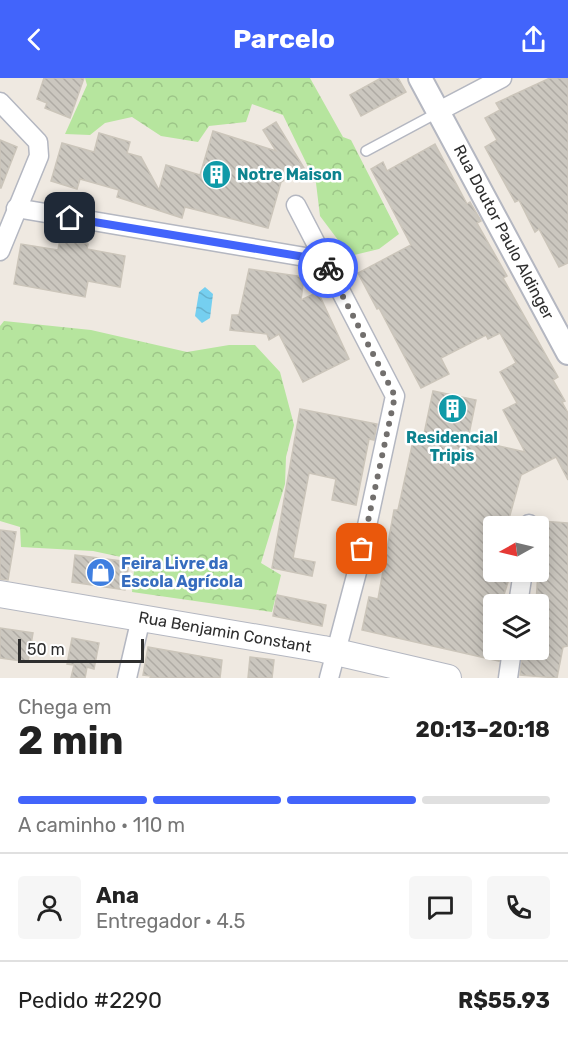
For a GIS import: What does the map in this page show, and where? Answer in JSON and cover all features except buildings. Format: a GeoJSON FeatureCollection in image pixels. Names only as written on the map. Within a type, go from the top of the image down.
{"type":"FeatureCollection","features":[{"type":"Feature","properties":{"kind":"main road","name":"Rua Benjamin Constant"},"geometry":{"type":"LineString","coordinates":[[0,594],[336,651],[448,678]]}},
{"type":"Feature","properties":{"kind":"street","name":"Rua Doutor Paulo Aldinger"},"geometry":{"type":"LineString","coordinates":[[420,78],[568,353]]}},
{"type":"Feature","properties":{"kind":"street"},"geometry":{"type":"LineString","coordinates":[[439,111],[502,78]]}},
{"type":"Feature","properties":{"kind":"street"},"geometry":{"type":"LineString","coordinates":[[0,102],[38,142],[39,156],[0,251]]}},
{"type":"Feature","properties":{"kind":"street"},"geometry":{"type":"LineString","coordinates":[[296,205],[395,396],[360,560],[329,678]]}},
{"type":"Feature","properties":{"kind":"street"},"geometry":{"type":"LineString","coordinates":[[16,208],[323,260]]}},
{"type":"Feature","properties":{"kind":"street"},"geometry":{"type":"LineString","coordinates":[[127,678],[141,618]]}},
{"type":"Feature","properties":{"kind":"street"},"geometry":{"type":"LineString","coordinates":[[508,678],[511,660]]}},
{"type":"Feature","properties":{"kind":"lane"},"geometry":{"type":"LineString","coordinates":[[366,151],[439,111]]}},
{"type":"Feature","properties":{"kind":"green space"},"geometry":{"type":"Polygon","coordinates":[[[85,78],[310,78],[343,137],[351,140],[399,234],[379,249],[350,256],[320,216],[316,183],[283,115],[252,104],[246,122],[209,126],[198,142],[161,136],[132,117],[105,123],[90,135],[65,134],[87,85],[85,78]]]}},
{"type":"Feature","properties":{"kind":"green space"},"geometry":{"type":"Polygon","coordinates":[[[4,321],[91,330],[187,352],[229,345],[255,345],[280,372],[294,425],[286,457],[285,484],[261,563],[281,575],[272,612],[132,592],[135,560],[93,551],[21,547],[20,527],[0,521],[0,326],[4,321]]]}},
{"type":"Feature","properties":{"kind":"water"},"geometry":{"type":"Polygon","coordinates":[[[205,287],[213,294],[210,318],[202,323],[195,316],[199,292],[205,287]]]}},
{"type":"Feature","properties":{"kind":"way so far"},"geometry":{"type":"LineString","coordinates":[[328,268],[395,396],[362,549]]}},
{"type":"Feature","properties":{"kind":"place","name":"Notre Maison"},"geometry":{"type":"Point","coordinates":[216,174]}},
{"type":"Feature","properties":{"kind":"place","name":"Residencial Tripis"},"geometry":{"type":"Point","coordinates":[452,409]}},
{"type":"Feature","properties":{"kind":"place","name":"Feira Livre da Escola Agrícola"},"geometry":{"type":"Point","coordinates":[100,572]}},
{"type":"Feature","properties":{"kind":"route"},"geometry":{"type":"LineString","coordinates":[[70,218],[323,260],[328,268]]}}]}
